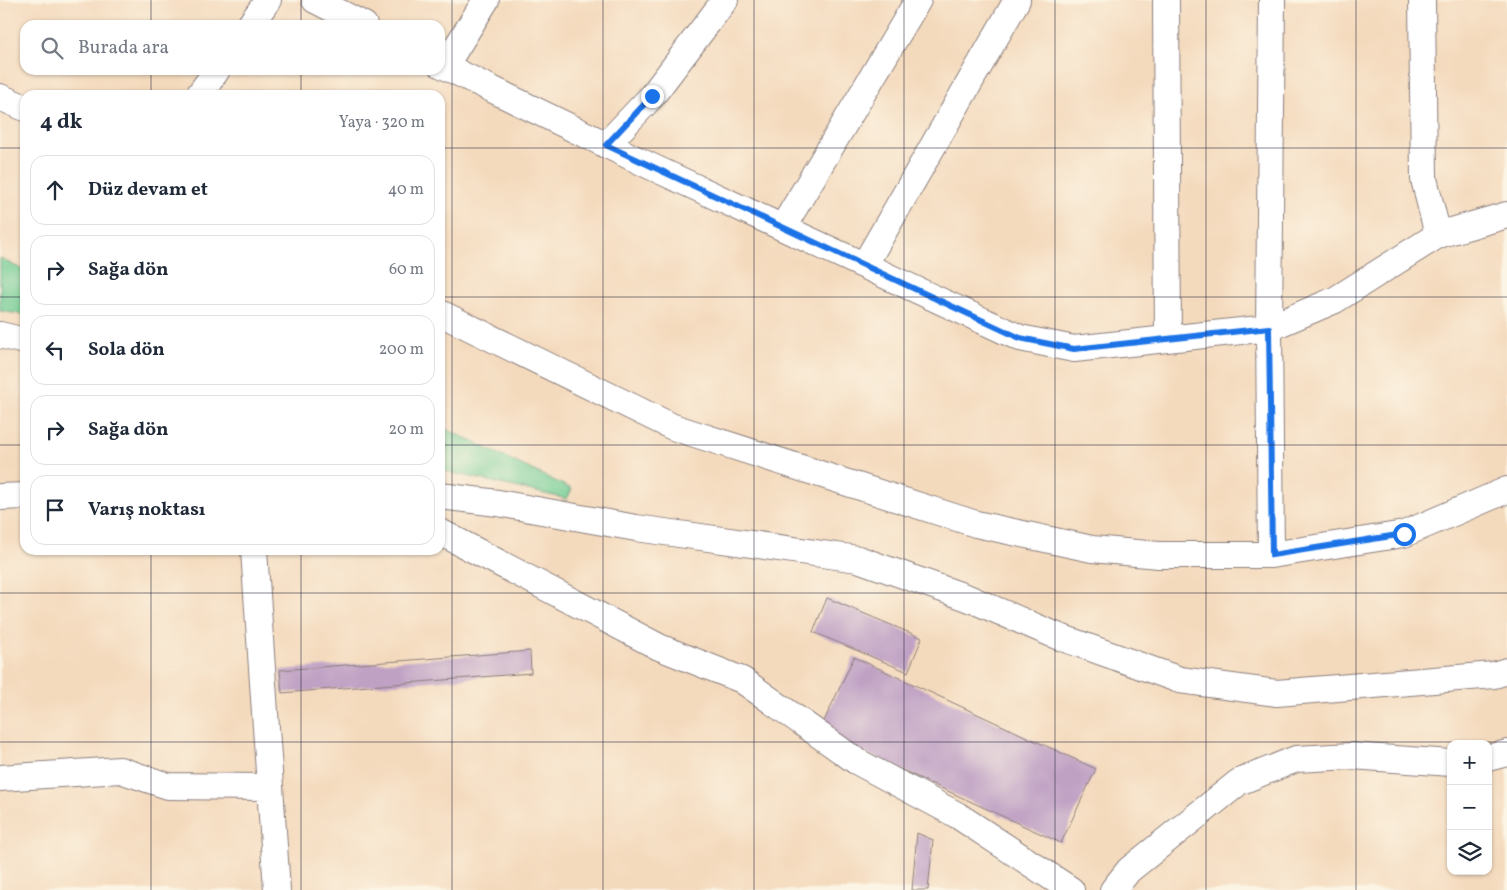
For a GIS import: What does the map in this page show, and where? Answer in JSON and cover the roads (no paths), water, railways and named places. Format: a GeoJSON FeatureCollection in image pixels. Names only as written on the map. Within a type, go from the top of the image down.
{"type":"FeatureCollection","features":[{"type":"Feature","properties":{"kind":"street"},"geometry":{"type":"LineString","coordinates":[[254,20],[268,0]]}},
{"type":"Feature","properties":{"kind":"street"},"geometry":{"type":"LineString","coordinates":[[315,0],[354,20]]}},
{"type":"Feature","properties":{"kind":"street"},"geometry":{"type":"LineString","coordinates":[[445,61],[486,0]]}},
{"type":"Feature","properties":{"kind":"street"},"geometry":{"type":"LineString","coordinates":[[606,145],[652,96],[725,0]]}},
{"type":"Feature","properties":{"kind":"street"},"geometry":{"type":"LineString","coordinates":[[783,227],[918,0]]}},
{"type":"Feature","properties":{"kind":"street"},"geometry":{"type":"LineString","coordinates":[[864,264],[1017,0]]}},
{"type":"Feature","properties":{"kind":"street"},"geometry":{"type":"LineString","coordinates":[[1166,0],[1168,339]]}},
{"type":"Feature","properties":{"kind":"street"},"geometry":{"type":"LineString","coordinates":[[1272,0],[1269,328],[1272,555]]}},
{"type":"Feature","properties":{"kind":"street"},"geometry":{"type":"LineString","coordinates":[[1422,0],[1424,179],[1438,235]]}},
{"type":"Feature","properties":{"kind":"street"},"geometry":{"type":"LineString","coordinates":[[445,66],[606,145],[1020,338],[1074,349],[1269,328],[1335,300],[1438,235],[1507,215]]}},
{"type":"Feature","properties":{"kind":"street"},"geometry":{"type":"LineString","coordinates":[[203,90],[213,75]]}},
{"type":"Feature","properties":{"kind":"street"},"geometry":{"type":"LineString","coordinates":[[0,97],[20,106]]}},
{"type":"Feature","properties":{"kind":"street"},"geometry":{"type":"LineString","coordinates":[[445,315],[673,427],[976,524],[1092,549],[1159,555],[1272,555],[1404,534],[1507,490]]}},
{"type":"Feature","properties":{"kind":"street"},"geometry":{"type":"LineString","coordinates":[[0,335],[20,340]]}},
{"type":"Feature","properties":{"kind":"street"},"geometry":{"type":"LineString","coordinates":[[0,497],[20,496]]}},
{"type":"Feature","properties":{"kind":"street"},"geometry":{"type":"LineString","coordinates":[[445,497],[498,503],[636,528],[858,559],[968,598],[1057,636],[1180,680],[1277,693],[1475,677],[1507,671]]}},
{"type":"Feature","properties":{"kind":"street"},"geometry":{"type":"LineString","coordinates":[[445,535],[659,647],[742,680],[856,761],[957,815],[1071,890]]}},
{"type":"Feature","properties":{"kind":"street"},"geometry":{"type":"LineString","coordinates":[[254,555],[277,890]]}},
{"type":"Feature","properties":{"kind":"street"},"geometry":{"type":"LineString","coordinates":[[1492,757],[1507,753]]}},
{"type":"Feature","properties":{"kind":"street"},"geometry":{"type":"LineString","coordinates":[[1113,890],[1129,870],[1239,782],[1296,759],[1352,756],[1447,763]]}},
{"type":"Feature","properties":{"kind":"street"},"geometry":{"type":"LineString","coordinates":[[0,778],[120,770],[168,786],[270,787]]}}]}
